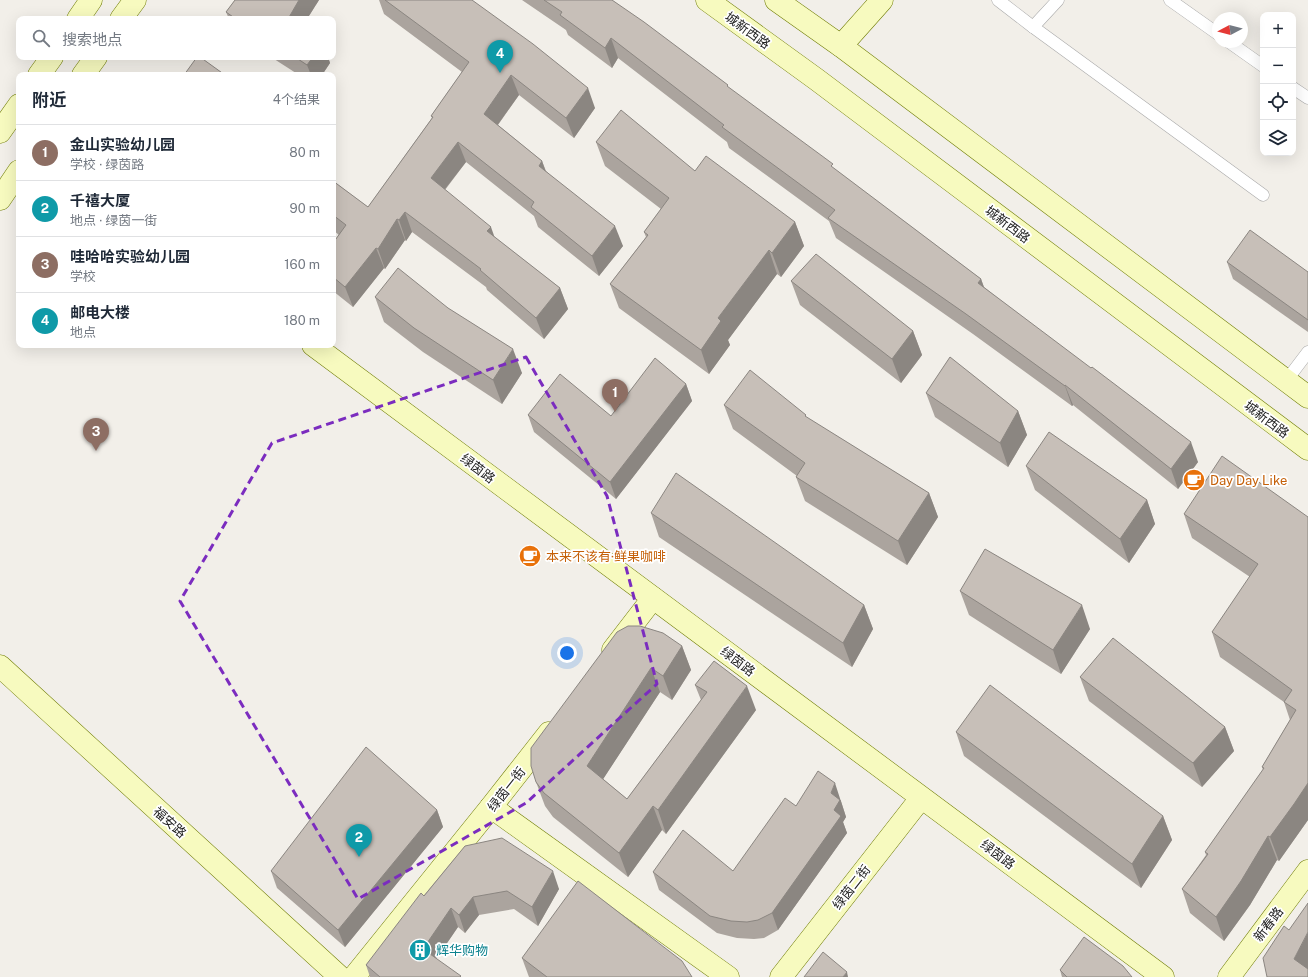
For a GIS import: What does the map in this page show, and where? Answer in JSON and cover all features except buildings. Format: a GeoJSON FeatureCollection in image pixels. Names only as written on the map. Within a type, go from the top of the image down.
{"type":"FeatureCollection","features":[{"type":"Feature","properties":{"kind":"street"},"geometry":{"type":"LineString","coordinates":[[80,16],[91,0]]}},
{"type":"Feature","properties":{"kind":"street"},"geometry":{"type":"LineString","coordinates":[[123,16],[135,0]]}},
{"type":"Feature","properties":{"kind":"street","name":"城新西路"},"geometry":{"type":"LineString","coordinates":[[707,0],[816,79],[1308,449]]}},
{"type":"Feature","properties":{"kind":"street"},"geometry":{"type":"LineString","coordinates":[[776,0],[841,46],[1308,397]]}},
{"type":"Feature","properties":{"kind":"street"},"geometry":{"type":"LineString","coordinates":[[841,46],[882,0]]}},
{"type":"Feature","properties":{"kind":"street"},"geometry":{"type":"LineString","coordinates":[[41,72],[50,60]]}},
{"type":"Feature","properties":{"kind":"street"},"geometry":{"type":"LineString","coordinates":[[86,72],[94,60]]}},
{"type":"Feature","properties":{"kind":"street"},"geometry":{"type":"LineString","coordinates":[[0,132],[16,108]]}},
{"type":"Feature","properties":{"kind":"street"},"geometry":{"type":"LineString","coordinates":[[0,199],[16,175]]}},
{"type":"Feature","properties":{"kind":"street","name":"绿茵路"},"geometry":{"type":"LineString","coordinates":[[317,348],[1163,977]]}},
{"type":"Feature","properties":{"kind":"street"},"geometry":{"type":"LineString","coordinates":[[601,666],[653,598]]}},
{"type":"Feature","properties":{"kind":"street","name":"福安路"},"geometry":{"type":"LineString","coordinates":[[0,666],[340,977]]}},
{"type":"Feature","properties":{"kind":"street","name":"绿茵一街"},"geometry":{"type":"LineString","coordinates":[[354,977],[492,808],[563,715]]}},
{"type":"Feature","properties":{"kind":"street","name":"绿茵二街"},"geometry":{"type":"LineString","coordinates":[[781,977],[921,798]]}},
{"type":"Feature","properties":{"kind":"street"},"geometry":{"type":"LineString","coordinates":[[492,808],[728,977]]}},
{"type":"Feature","properties":{"kind":"street","name":"新春路"},"geometry":{"type":"LineString","coordinates":[[1229,977],[1308,871]]}},
{"type":"Feature","properties":{"kind":"lane"},"geometry":{"type":"LineString","coordinates":[[998,0],[1263,195]]}},
{"type":"Feature","properties":{"kind":"lane"},"geometry":{"type":"LineString","coordinates":[[1033,27],[1058,0]]}},
{"type":"Feature","properties":{"kind":"lane"},"geometry":{"type":"LineString","coordinates":[[1170,0],[1212,30]]}},
{"type":"Feature","properties":{"kind":"lane"},"geometry":{"type":"LineString","coordinates":[[1238,48],[1260,64]]}},
{"type":"Feature","properties":{"kind":"lane"},"geometry":{"type":"LineString","coordinates":[[1296,90],[1308,98]]}},
{"type":"Feature","properties":{"kind":"lane"},"geometry":{"type":"LineString","coordinates":[[1286,381],[1308,352]]}},
{"type":"Feature","properties":{"kind":"highlighted area"},"geometry":{"type":"Polygon","coordinates":[[[526,357],[607,496],[657,684],[526,803],[358,899],[180,601],[272,443],[526,357]]]}},
{"type":"Feature","properties":{"kind":"place","name":"邮电大楼"},"geometry":{"type":"Point","coordinates":[500,73]}},
{"type":"Feature","properties":{"kind":"place","name":"金山实验幼儿园"},"geometry":{"type":"Point","coordinates":[615,412]}},
{"type":"Feature","properties":{"kind":"place","name":"哇哈哈实验幼儿园"},"geometry":{"type":"Point","coordinates":[96,451]}},
{"type":"Feature","properties":{"kind":"place","name":"Day Day Like"},"geometry":{"type":"Point","coordinates":[1194,480]}},
{"type":"Feature","properties":{"kind":"place","name":"本来不该有·鲜果咖啡"},"geometry":{"type":"Point","coordinates":[530,556]}},
{"type":"Feature","properties":{"kind":"place","name":"千禧大厦"},"geometry":{"type":"Point","coordinates":[359,857]}},
{"type":"Feature","properties":{"kind":"place","name":"辉华购物"},"geometry":{"type":"Point","coordinates":[420,950]}}]}
